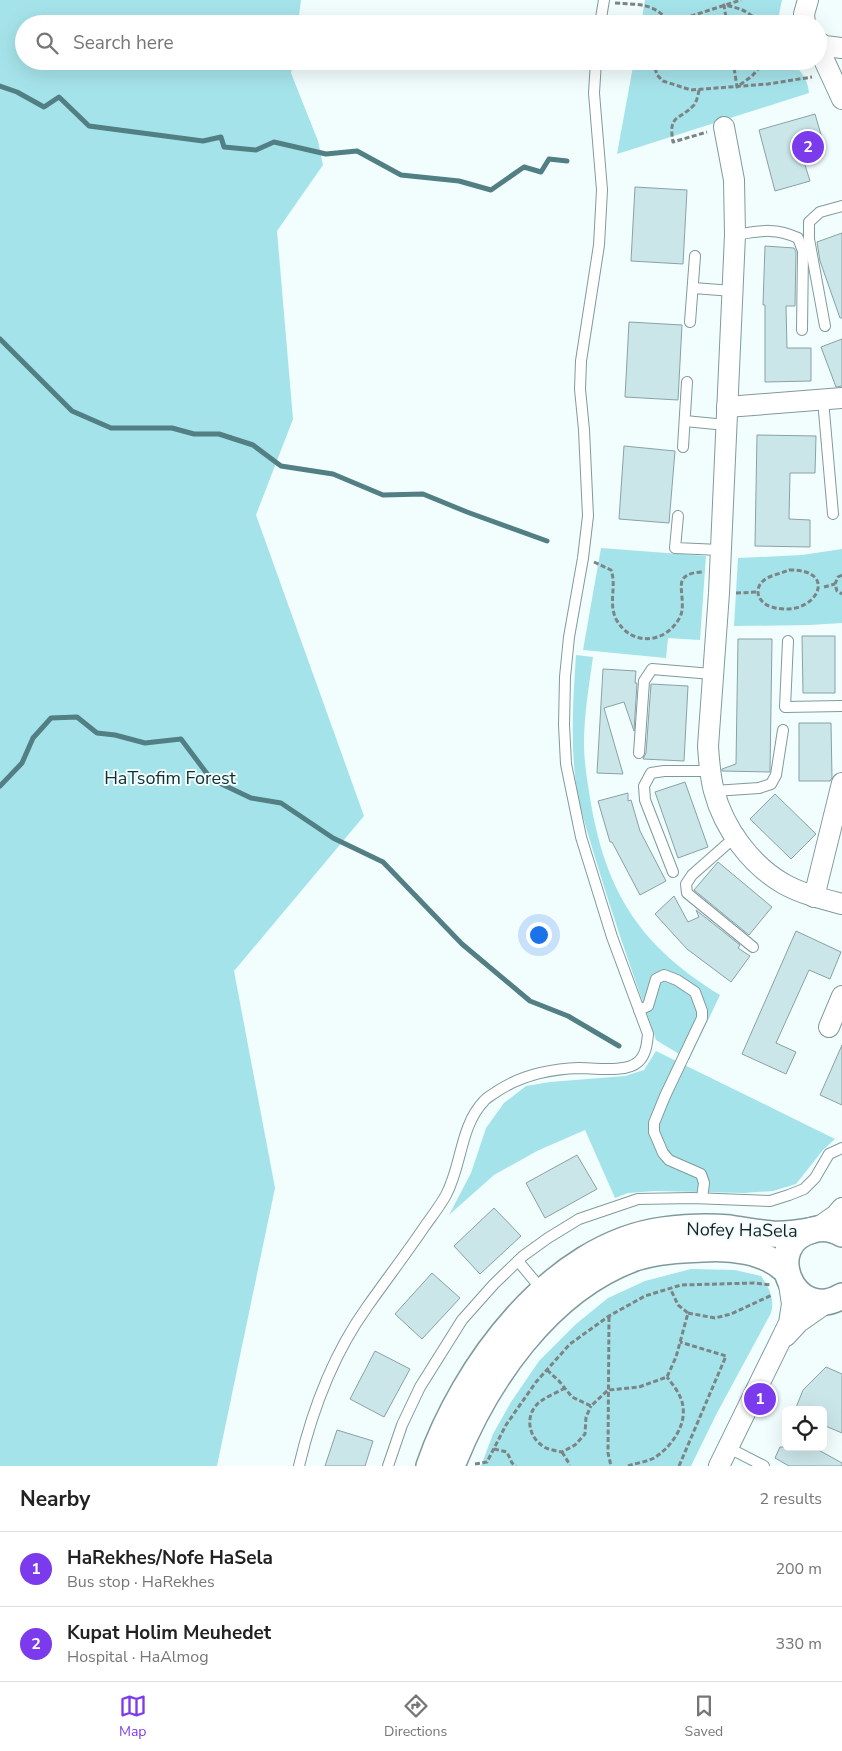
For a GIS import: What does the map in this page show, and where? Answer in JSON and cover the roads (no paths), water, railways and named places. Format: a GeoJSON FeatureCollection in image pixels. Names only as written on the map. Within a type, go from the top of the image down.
{"type":"FeatureCollection","features":[{"type":"Feature","properties":{"kind":"street"},"geometry":{"type":"LineString","coordinates":[[804,15],[808,0]]}},
{"type":"Feature","properties":{"kind":"street"},"geometry":{"type":"LineString","coordinates":[[827,46],[842,48]]}},
{"type":"Feature","properties":{"kind":"street"},"geometry":{"type":"LineString","coordinates":[[827,66],[842,99]]}},
{"type":"Feature","properties":{"kind":"street"},"geometry":{"type":"LineString","coordinates":[[724,127],[734,180],[735,235],[719,574],[708,746],[710,771],[714,791],[723,815],[735,837],[749,855],[766,872],[785,885],[842,904]]}},
{"type":"Feature","properties":{"kind":"street"},"geometry":{"type":"LineString","coordinates":[[727,416],[833,399]]}},
{"type":"Feature","properties":{"kind":"street"},"geometry":{"type":"LineString","coordinates":[[814,896],[842,783]]}},
{"type":"Feature","properties":{"kind":"street"},"geometry":{"type":"LineString","coordinates":[[829,1027],[842,996]]}},
{"type":"Feature","properties":{"kind":"street"},"geometry":{"type":"LineString","coordinates":[[718,1466],[789,1323],[792,1304],[786,1260],[793,1242],[800,1235],[836,1215],[842,1208]]}},
{"type":"Feature","properties":{"kind":"street","name":"Nofey HaSela"},"geometry":{"type":"LineString","coordinates":[[429,1466],[447,1420],[486,1355],[522,1310],[565,1272],[588,1257],[628,1238],[646,1233],[684,1228],[708,1227],[788,1234],[827,1228],[842,1234]]}},
{"type":"Feature","properties":{"kind":"street","name":"Nofey HaSela"},"geometry":{"type":"LineString","coordinates":[[452,1466],[478,1409],[503,1368],[538,1325],[591,1280],[635,1258],[686,1249],[715,1249],[753,1253],[777,1262],[793,1287],[804,1297],[819,1302],[836,1299]]}},
{"type":"Feature","properties":{"kind":"street"},"geometry":{"type":"LineString","coordinates":[[780,1343],[799,1322],[836,1299]]}},
{"type":"Feature","properties":{"kind":"lane"},"geometry":{"type":"LineString","coordinates":[[602,15],[604,1]]}},
{"type":"Feature","properties":{"kind":"lane"},"geometry":{"type":"LineString","coordinates":[[299,1466],[305,1439],[321,1395],[342,1350],[366,1308],[445,1197],[454,1180],[472,1118],[484,1100],[504,1086],[526,1076],[549,1070],[625,1068],[638,1062],[646,1049],[648,1034],[610,929],[580,837],[566,764],[564,725],[565,677],[569,637],[583,558],[588,516],[580,389],[581,362],[599,245],[602,190],[594,93],[595,70]]}},
{"type":"Feature","properties":{"kind":"lane"},"geometry":{"type":"LineString","coordinates":[[826,326],[809,239],[809,222],[820,212],[842,206]]}},
{"type":"Feature","properties":{"kind":"lane"},"geometry":{"type":"LineString","coordinates":[[735,235],[770,230],[785,232],[798,238],[803,251],[802,330]]}},
{"type":"Feature","properties":{"kind":"lane"},"geometry":{"type":"LineString","coordinates":[[690,322],[694,256]]}},
{"type":"Feature","properties":{"kind":"lane"},"geometry":{"type":"LineString","coordinates":[[693,288],[732,291]]}},
{"type":"Feature","properties":{"kind":"lane"},"geometry":{"type":"LineString","coordinates":[[683,448],[688,382]]}},
{"type":"Feature","properties":{"kind":"lane"},"geometry":{"type":"LineString","coordinates":[[833,399],[833,514]]}},
{"type":"Feature","properties":{"kind":"lane"},"geometry":{"type":"LineString","coordinates":[[685,421],[727,416]]}},
{"type":"Feature","properties":{"kind":"lane"},"geometry":{"type":"LineString","coordinates":[[678,516],[675,548],[720,550]]}},
{"type":"Feature","properties":{"kind":"lane"},"geometry":{"type":"LineString","coordinates":[[788,641],[785,707],[842,706]]}},
{"type":"Feature","properties":{"kind":"lane"},"geometry":{"type":"LineString","coordinates":[[639,753],[644,681],[652,669],[712,674]]}},
{"type":"Feature","properties":{"kind":"lane"},"geometry":{"type":"LineString","coordinates":[[714,791],[760,788],[771,784],[776,775],[783,730]]}},
{"type":"Feature","properties":{"kind":"lane"},"geometry":{"type":"LineString","coordinates":[[673,872],[646,800],[644,786],[651,773],[710,771]]}},
{"type":"Feature","properties":{"kind":"lane"},"geometry":{"type":"LineString","coordinates":[[735,837],[692,875],[686,884],[687,893],[753,947]]}},
{"type":"Feature","properties":{"kind":"lane"},"geometry":{"type":"LineString","coordinates":[[639,1010],[648,1006],[656,979],[664,975],[677,980],[695,992],[699,1001],[702,1018],[664,1096],[654,1123],[654,1132],[658,1143],[669,1160],[701,1174],[704,1182],[702,1198]]}},
{"type":"Feature","properties":{"kind":"lane"},"geometry":{"type":"LineString","coordinates":[[388,1466],[402,1425],[420,1386],[462,1320],[494,1284],[518,1261],[548,1238],[579,1219],[638,1199],[702,1198],[770,1201],[804,1189],[815,1178],[829,1154],[842,1148]]}},
{"type":"Feature","properties":{"kind":"lane"},"geometry":{"type":"LineString","coordinates":[[518,1261],[543,1291]]}},
{"type":"Feature","properties":{"kind":"lane"},"geometry":{"type":"LineString","coordinates":[[727,1447],[764,1466]]}},
{"type":"Feature","properties":{"kind":"waterway"},"geometry":{"type":"LineString","coordinates":[[0,86],[17,92],[44,107],[59,97],[89,126],[203,141],[221,137],[224,147],[256,150],[274,142],[326,154],[357,151],[401,175],[459,181],[491,190],[524,167],[541,172],[549,159],[567,161]]}},
{"type":"Feature","properties":{"kind":"waterway"},"geometry":{"type":"LineString","coordinates":[[0,339],[72,411],[111,428],[172,428],[194,434],[219,434],[253,445],[281,466],[333,474],[383,495],[423,494],[547,541]]}},
{"type":"Feature","properties":{"kind":"waterway"},"geometry":{"type":"LineString","coordinates":[[0,786],[22,763],[33,738],[51,718],[77,717],[97,733],[115,735],[145,743],[181,739],[211,779],[251,798],[281,803],[333,838],[383,862],[462,944],[530,1001],[568,1016],[619,1046]]}},
{"type":"Feature","properties":{"kind":"place","name":"Kupat Holim Meuhedet"},"geometry":{"type":"Point","coordinates":[808,147]}},
{"type":"Feature","properties":{"kind":"place","name":"HaRekhes/Nofe HaSela"},"geometry":{"type":"Point","coordinates":[760,1399]}},
{"type":"Feature","properties":{"kind":"park label","name":"HaTsofim Forest"},"geometry":{"type":"Point","coordinates":[170,778]}}]}
